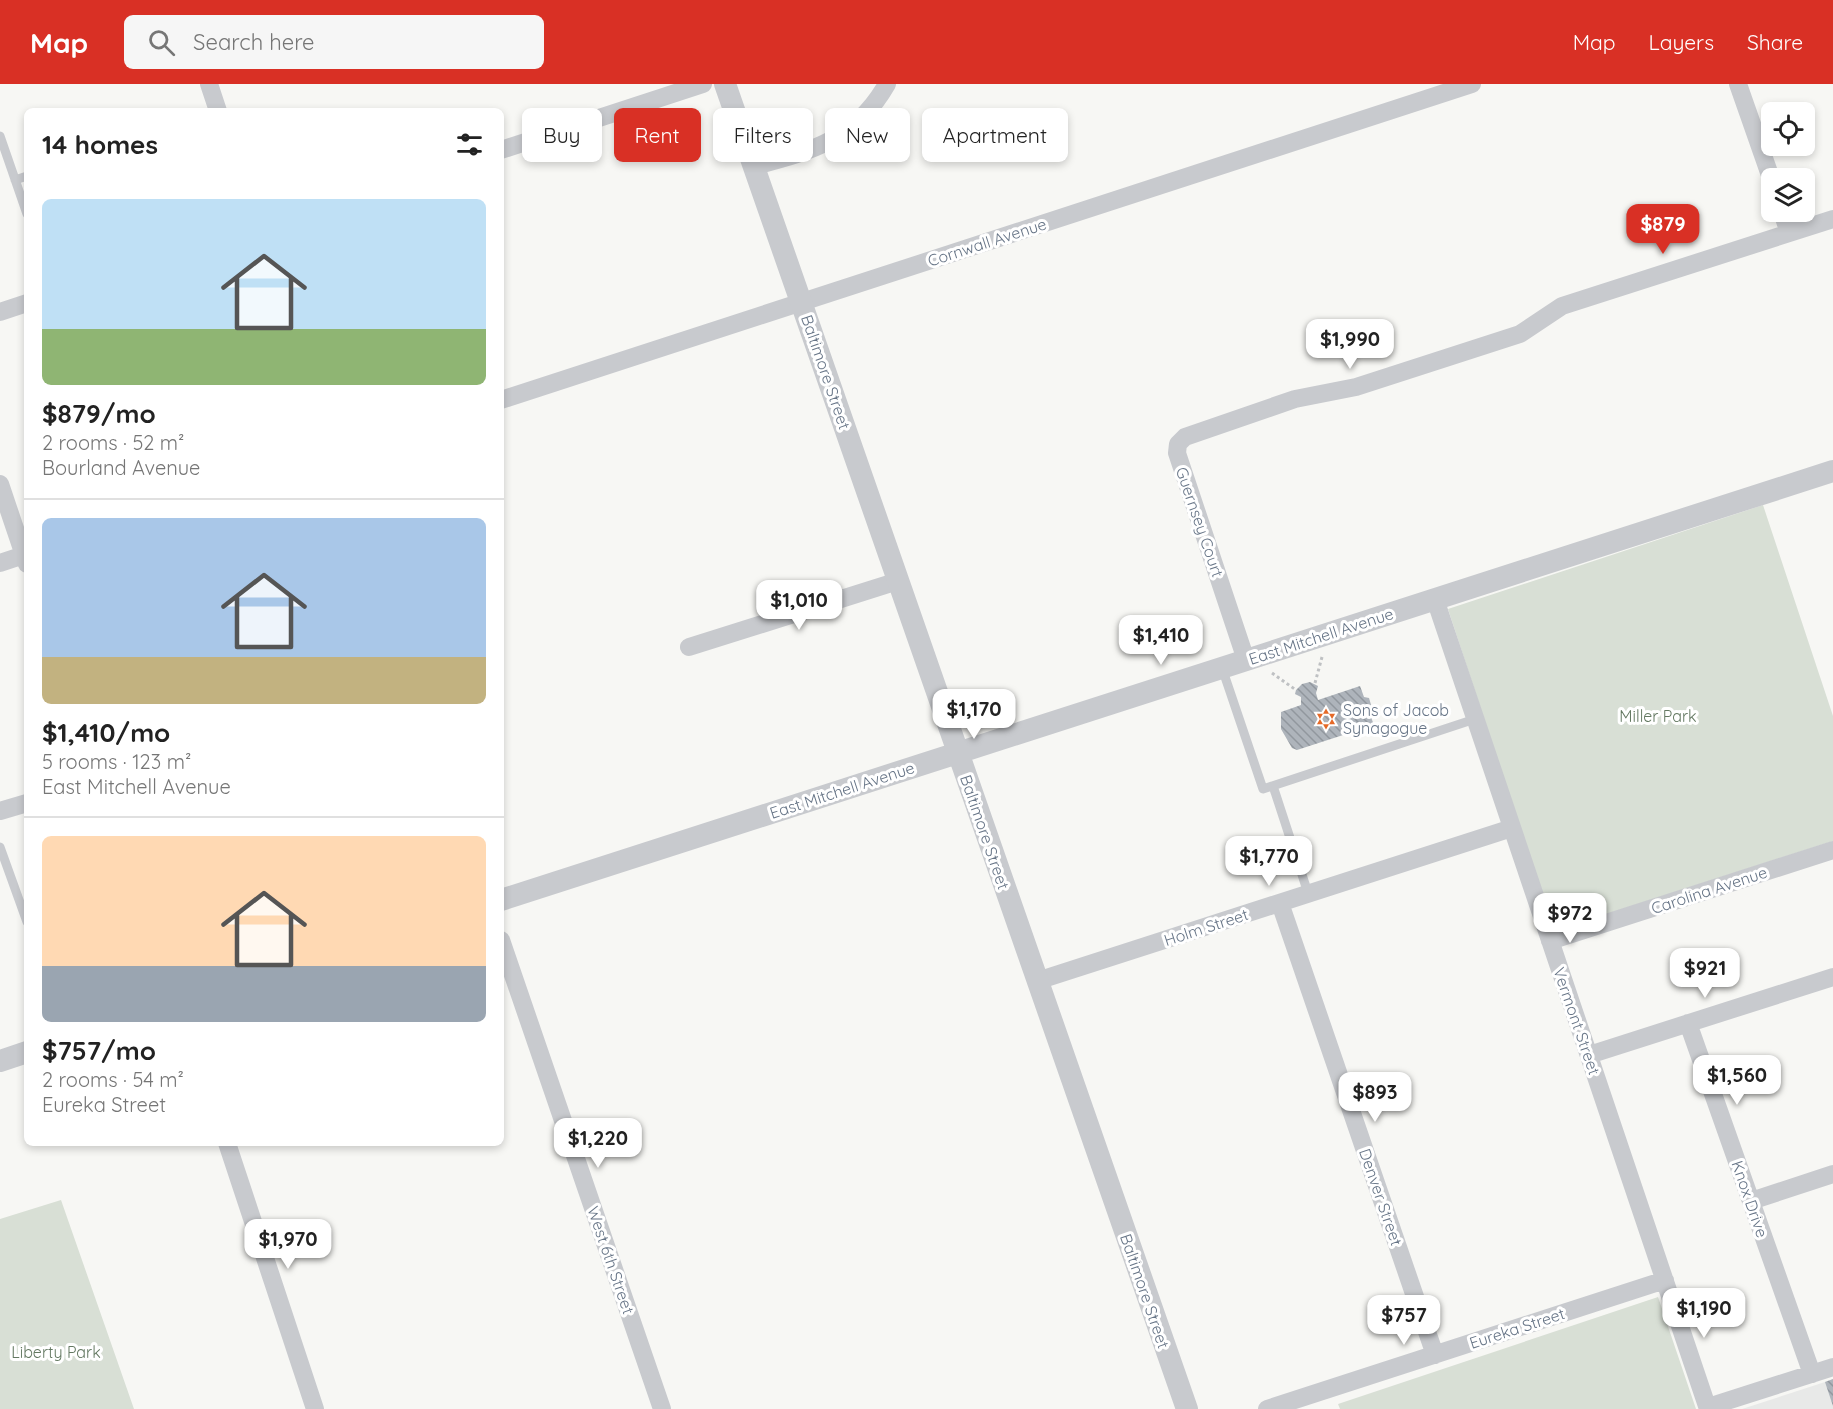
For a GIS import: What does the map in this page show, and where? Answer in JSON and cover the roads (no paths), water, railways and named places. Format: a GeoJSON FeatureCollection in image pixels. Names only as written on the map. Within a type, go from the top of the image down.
{"type":"FeatureCollection","features":[{"type":"Feature","properties":{"kind":"street"},"geometry":{"type":"LineString","coordinates":[[208,84],[217,108]]}},
{"type":"Feature","properties":{"kind":"street"},"geometry":{"type":"LineString","coordinates":[[504,149],[703,84]]}},
{"type":"Feature","properties":{"kind":"street","name":"Baltimore Street"},"geometry":{"type":"LineString","coordinates":[[726,84],[1186,1409]]}},
{"type":"Feature","properties":{"kind":"street"},"geometry":{"type":"LineString","coordinates":[[755,166],[804,153],[841,135],[872,107],[887,84]]}},
{"type":"Feature","properties":{"kind":"street","name":"Cornwall Avenue"},"geometry":{"type":"LineString","coordinates":[[504,399],[1473,84]]}},
{"type":"Feature","properties":{"kind":"street"},"geometry":{"type":"LineString","coordinates":[[1738,84],[1767,168]]}},
{"type":"Feature","properties":{"kind":"street"},"geometry":{"type":"LineString","coordinates":[[1785,222],[1789,233],[1833,219]]}},
{"type":"Feature","properties":{"kind":"street","name":"Guernsey Court"},"geometry":{"type":"LineString","coordinates":[[1246,660],[1177,453],[1178,444],[1185,437],[1295,399],[1356,387],[1520,334],[1562,306],[1789,233]]}},
{"type":"Feature","properties":{"kind":"street"},"geometry":{"type":"LineString","coordinates":[[0,312],[24,304]]}},
{"type":"Feature","properties":{"kind":"street","name":"East Mitchell Avenue"},"geometry":{"type":"LineString","coordinates":[[504,899],[1833,471]]}},
{"type":"Feature","properties":{"kind":"street"},"geometry":{"type":"LineString","coordinates":[[0,484],[24,552]]}},
{"type":"Feature","properties":{"kind":"street"},"geometry":{"type":"LineString","coordinates":[[0,563],[24,558]]}},
{"type":"Feature","properties":{"kind":"street"},"geometry":{"type":"LineString","coordinates":[[689,647],[898,581]]}},
{"type":"Feature","properties":{"kind":"street","name":"Vermont Street"},"geometry":{"type":"LineString","coordinates":[[1434,599],[1708,1408]]}},
{"type":"Feature","properties":{"kind":"street"},"geometry":{"type":"LineString","coordinates":[[0,811],[24,804]]}},
{"type":"Feature","properties":{"kind":"street","name":"Holm Street"},"geometry":{"type":"LineString","coordinates":[[1037,981],[1512,828]]}},
{"type":"Feature","properties":{"kind":"street","name":"Carolina Avenue"},"geometry":{"type":"LineString","coordinates":[[1550,941],[1833,850]]}},
{"type":"Feature","properties":{"kind":"street","name":"Denver Street"},"geometry":{"type":"LineString","coordinates":[[1280,903],[1435,1355]]}},
{"type":"Feature","properties":{"kind":"street","name":"West 6th Street"},"geometry":{"type":"LineString","coordinates":[[504,949],[662,1409]]}},
{"type":"Feature","properties":{"kind":"street"},"geometry":{"type":"LineString","coordinates":[[1589,1055],[1833,977]]}},
{"type":"Feature","properties":{"kind":"street","name":"Knox Drive"},"geometry":{"type":"LineString","coordinates":[[1688,1023],[1812,1374]]}},
{"type":"Feature","properties":{"kind":"street"},"geometry":{"type":"LineString","coordinates":[[0,1061],[24,1053]]}},
{"type":"Feature","properties":{"kind":"street"},"geometry":{"type":"LineString","coordinates":[[228,1146],[315,1409]]}},
{"type":"Feature","properties":{"kind":"street"},"geometry":{"type":"LineString","coordinates":[[1751,1201],[1833,1174]]}},
{"type":"Feature","properties":{"kind":"street","name":"Eureka Street"},"geometry":{"type":"LineString","coordinates":[[1267,1409],[1665,1280]]}},
{"type":"Feature","properties":{"kind":"street"},"geometry":{"type":"LineString","coordinates":[[1708,1408],[1833,1367]]}},
{"type":"Feature","properties":{"kind":"lane"},"geometry":{"type":"LineString","coordinates":[[0,136],[24,206]]}},
{"type":"Feature","properties":{"kind":"lane"},"geometry":{"type":"LineString","coordinates":[[15,180],[24,177]]}},
{"type":"Feature","properties":{"kind":"lane"},"geometry":{"type":"LineString","coordinates":[[1222,668],[1263,789],[1475,719]]}},
{"type":"Feature","properties":{"kind":"lane"},"geometry":{"type":"LineString","coordinates":[[1273,786],[1308,893]]}},
{"type":"Feature","properties":{"kind":"lane"},"geometry":{"type":"LineString","coordinates":[[0,847],[24,914]]}},
{"type":"Feature","properties":{"kind":"place","name":"Sons of Jacob Synagogue"},"geometry":{"type":"Point","coordinates":[1326,719]}},
{"type":"Feature","properties":{"kind":"park label","name":"Miller Park"},"geometry":{"type":"Point","coordinates":[1658,716]}},
{"type":"Feature","properties":{"kind":"park label","name":"Liberty Park"},"geometry":{"type":"Point","coordinates":[56,1352]}}]}
